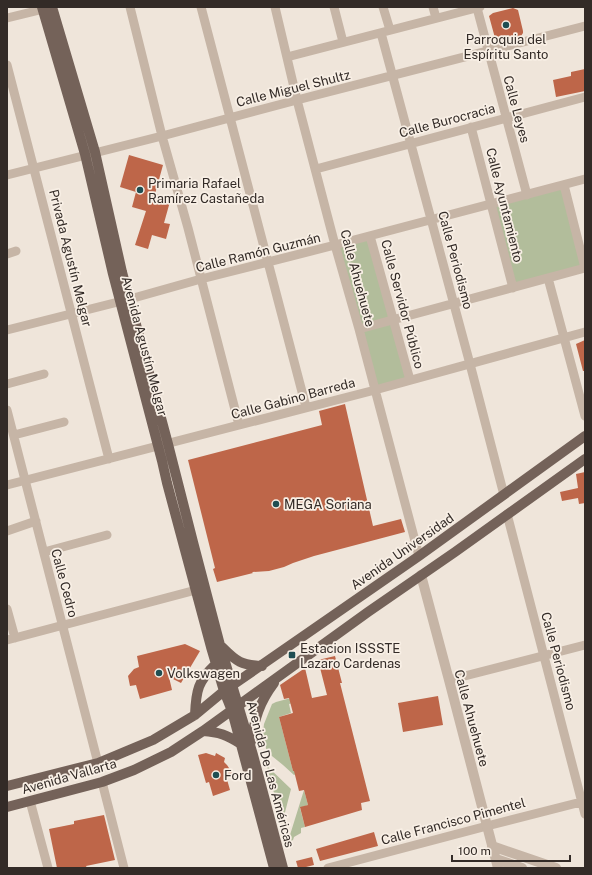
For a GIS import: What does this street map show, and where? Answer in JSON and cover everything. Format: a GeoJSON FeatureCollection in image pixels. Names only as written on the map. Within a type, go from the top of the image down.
{"type":"FeatureCollection","features":[{"type":"Feature","properties":{"kind":"main road","name":"Avenida Agustín Melgar"},"geometry":{"type":"LineString","coordinates":[[48,8],[90,153],[158,446],[196,590],[216,664],[229,689]]}},
{"type":"Feature","properties":{"kind":"main road","name":"Avenida Agustín Melgar"},"geometry":{"type":"LineString","coordinates":[[125,300],[168,444],[220,645],[229,689]]}},
{"type":"Feature","properties":{"kind":"main road","name":"Avenida Universidad"},"geometry":{"type":"LineString","coordinates":[[229,689],[419,556],[585,436]]}},
{"type":"Feature","properties":{"kind":"main road"},"geometry":{"type":"LineString","coordinates":[[235,708],[585,459]]}},
{"type":"Feature","properties":{"kind":"main road"},"geometry":{"type":"LineString","coordinates":[[220,645],[233,658],[240,662],[262,666]]}},
{"type":"Feature","properties":{"kind":"main road"},"geometry":{"type":"LineString","coordinates":[[195,715],[196,697],[200,683],[207,672],[216,664]]}},
{"type":"Feature","properties":{"kind":"main road"},"geometry":{"type":"LineString","coordinates":[[203,731],[221,733],[246,745],[256,715],[278,677]]}},
{"type":"Feature","properties":{"kind":"main road","name":"Avenida Vallarta"},"geometry":{"type":"LineString","coordinates":[[7,786],[98,763],[153,740],[195,715],[229,689]]}},
{"type":"Feature","properties":{"kind":"main road","name":"Avenida De Las Américas"},"geometry":{"type":"LineString","coordinates":[[229,689],[283,868]]}},
{"type":"Feature","properties":{"kind":"main road","name":"Avenida Vallarta"},"geometry":{"type":"LineString","coordinates":[[7,807],[102,782],[134,770],[170,752],[235,708]]}},
{"type":"Feature","properties":{"kind":"main road","name":"Avenida De Las Américas"},"geometry":{"type":"LineString","coordinates":[[246,745],[274,868]]}},
{"type":"Feature","properties":{"kind":"street"},"geometry":{"type":"LineString","coordinates":[[130,7],[162,136],[202,279],[239,425]]}},
{"type":"Feature","properties":{"kind":"street"},"geometry":{"type":"LineString","coordinates":[[201,7],[306,407]]}},
{"type":"Feature","properties":{"kind":"street","name":"Calle Ahuehuete"},"geometry":{"type":"LineString","coordinates":[[275,7],[297,100],[316,168],[335,246],[419,556]]}},
{"type":"Feature","properties":{"kind":"street"},"geometry":{"type":"LineString","coordinates":[[334,7],[343,42]]}},
{"type":"Feature","properties":{"kind":"street","name":"Calle Periodismo"},"geometry":{"type":"LineString","coordinates":[[383,7],[385,32],[393,75],[504,495]]}},
{"type":"Feature","properties":{"kind":"street"},"geometry":{"type":"LineString","coordinates":[[433,7],[436,18]]}},
{"type":"Feature","properties":{"kind":"street"},"geometry":{"type":"LineString","coordinates":[[287,57],[478,7]]}},
{"type":"Feature","properties":{"kind":"street","name":"Calle Leyes"},"geometry":{"type":"LineString","coordinates":[[478,7],[488,51],[527,195]]}},
{"type":"Feature","properties":{"kind":"street"},"geometry":{"type":"LineString","coordinates":[[7,18],[48,8]]}},
{"type":"Feature","properties":{"kind":"street","name":"Calle Miguel Shultz"},"geometry":{"type":"LineString","coordinates":[[7,175],[585,26]]}},
{"type":"Feature","properties":{"kind":"street","name":"Privada Agustín Melgar"},"geometry":{"type":"LineString","coordinates":[[7,65],[109,459]]}},
{"type":"Feature","properties":{"kind":"street","name":"Calle Burocracia"},"geometry":{"type":"LineString","coordinates":[[316,168],[585,97]]}},
{"type":"Feature","properties":{"kind":"street","name":"Calle Ayuntamiento"},"geometry":{"type":"LineString","coordinates":[[471,128],[513,288]]}},
{"type":"Feature","properties":{"kind":"street","name":"Calle Ramón Guzmán"},"geometry":{"type":"LineString","coordinates":[[7,330],[335,246],[585,179]]}},
{"type":"Feature","properties":{"kind":"street"},"geometry":{"type":"LineString","coordinates":[[359,330],[585,268],[564,185]]}},
{"type":"Feature","properties":{"kind":"street","name":"Calle Servidor Público"},"geometry":{"type":"LineString","coordinates":[[370,236],[410,380]]}},
{"type":"Feature","properties":{"kind":"street"},"geometry":{"type":"LineString","coordinates":[[7,254],[16,251]]}},
{"type":"Feature","properties":{"kind":"street"},"geometry":{"type":"LineString","coordinates":[[548,278],[585,416]]}},
{"type":"Feature","properties":{"kind":"street","name":"Calle Gabino Barreda"},"geometry":{"type":"LineString","coordinates":[[7,485],[375,390],[585,332]]}},
{"type":"Feature","properties":{"kind":"street"},"geometry":{"type":"LineString","coordinates":[[7,384],[44,374]]}},
{"type":"Feature","properties":{"kind":"street","name":"Calle Cedro"},"geometry":{"type":"LineString","coordinates":[[7,410],[98,763]]}},
{"type":"Feature","properties":{"kind":"street"},"geometry":{"type":"LineString","coordinates":[[14,435],[64,422]]}},
{"type":"Feature","properties":{"kind":"street","name":"Calle Periodismo"},"geometry":{"type":"LineString","coordinates":[[508,514],[583,801],[585,814]]}},
{"type":"Feature","properties":{"kind":"street"},"geometry":{"type":"LineString","coordinates":[[7,531],[36,521]]}},
{"type":"Feature","properties":{"kind":"street"},"geometry":{"type":"LineString","coordinates":[[44,552],[107,535]]}},
{"type":"Feature","properties":{"kind":"street","name":"Calle Ahuehuete"},"geometry":{"type":"LineString","coordinates":[[421,575],[497,864]]}},
{"type":"Feature","properties":{"kind":"street"},"geometry":{"type":"LineString","coordinates":[[7,609],[11,639],[196,590]]}},
{"type":"Feature","properties":{"kind":"street"},"geometry":{"type":"LineString","coordinates":[[449,680],[585,645]]}},
{"type":"Feature","properties":{"kind":"street"},"geometry":{"type":"LineString","coordinates":[[102,782],[124,868]]}},
{"type":"Feature","properties":{"kind":"street"},"geometry":{"type":"LineString","coordinates":[[30,801],[48,868]]}},
{"type":"Feature","properties":{"kind":"street","name":"Calle Francisco Pimentel"},"geometry":{"type":"LineString","coordinates":[[328,868],[583,801]]}},
{"type":"Feature","properties":{"kind":"street"},"geometry":{"type":"LineString","coordinates":[[492,846],[556,868]]}},
{"type":"Feature","properties":{"kind":"street"},"geometry":{"type":"LineString","coordinates":[[497,864],[522,868]]}},
{"type":"Feature","properties":{"kind":"green space"},"geometry":{"type":"Polygon","coordinates":[[[564,185],[585,268],[513,288],[491,204],[564,185]]]}},
{"type":"Feature","properties":{"kind":"green space"},"geometry":{"type":"Polygon","coordinates":[[[370,236],[410,380],[375,390],[335,245],[370,236]]]}},
{"type":"Feature","properties":{"kind":"green space"},"geometry":{"type":"Polygon","coordinates":[[[291,698],[309,699],[289,704],[291,713],[279,717],[293,771],[295,770],[296,774],[294,775],[267,752],[263,732],[264,724],[272,704],[291,698]]]}},
{"type":"Feature","properties":{"kind":"green space"},"geometry":{"type":"Polygon","coordinates":[[[267,766],[291,789],[282,824],[267,766]]]}},
{"type":"Feature","properties":{"kind":"green space"},"geometry":{"type":"Polygon","coordinates":[[[304,790],[308,805],[300,808],[305,827],[301,828],[301,833],[294,837],[291,841],[290,835],[304,790]]]}},
{"type":"Feature","properties":{"kind":"building","name":"Parroquia del Espíritu Santo"},"geometry":{"type":"Polygon","coordinates":[[[513,8],[518,10],[523,33],[521,36],[497,41],[489,16],[493,13],[513,8]]]}},
{"type":"Feature","properties":{"kind":"building"},"geometry":{"type":"Polygon","coordinates":[[[585,69],[585,91],[556,97],[553,80],[571,76],[571,72],[585,69]]]}},
{"type":"Feature","properties":{"kind":"building"},"geometry":{"type":"Polygon","coordinates":[[[129,155],[163,165],[155,194],[171,198],[164,223],[170,224],[166,239],[152,235],[148,249],[135,245],[146,211],[132,207],[136,192],[120,187],[129,155]]]}},
{"type":"Feature","properties":{"kind":"building"},"geometry":{"type":"Polygon","coordinates":[[[585,340],[585,371],[583,371],[576,344],[585,340]]]}},
{"type":"Feature","properties":{"kind":"building","name":"MEGA Soriana"},"geometry":{"type":"Polygon","coordinates":[[[345,404],[373,526],[401,519],[405,532],[314,556],[269,571],[252,572],[253,573],[217,582],[213,569],[215,568],[188,460],[322,425],[319,411],[345,404]]]}},
{"type":"Feature","properties":{"kind":"building"},"geometry":{"type":"Polygon","coordinates":[[[585,472],[585,503],[579,504],[578,498],[562,501],[560,492],[578,488],[576,474],[585,472]]]}},
{"type":"Feature","properties":{"kind":"building","name":"Volkswagen"},"geometry":{"type":"Polygon","coordinates":[[[185,644],[200,651],[181,683],[169,677],[172,690],[140,699],[136,685],[130,686],[128,676],[134,669],[139,667],[137,656],[185,644]]]}},
{"type":"Feature","properties":{"kind":"building"},"geometry":{"type":"Polygon","coordinates":[[[335,656],[342,683],[340,683],[370,801],[361,803],[362,810],[305,827],[300,807],[308,805],[304,790],[299,791],[279,717],[293,713],[289,698],[284,699],[280,685],[305,668],[312,698],[327,695],[318,660],[335,656]]]}},
{"type":"Feature","properties":{"kind":"building"},"geometry":{"type":"Polygon","coordinates":[[[438,696],[443,725],[403,732],[398,703],[438,696]]]}},
{"type":"Feature","properties":{"kind":"building","name":"Ford"},"geometry":{"type":"Polygon","coordinates":[[[206,753],[215,756],[216,753],[225,758],[224,762],[233,774],[226,776],[230,790],[213,796],[209,782],[206,783],[198,755],[206,753]]]}},
{"type":"Feature","properties":{"kind":"building"},"geometry":{"type":"Polygon","coordinates":[[[104,815],[115,860],[86,866],[87,868],[57,868],[49,829],[74,824],[74,821],[104,815]]]}},
{"type":"Feature","properties":{"kind":"building"},"geometry":{"type":"Polygon","coordinates":[[[374,832],[378,846],[320,861],[316,849],[374,832]]]}},
{"type":"Feature","properties":{"kind":"building"},"geometry":{"type":"Polygon","coordinates":[[[312,857],[314,865],[298,868],[296,861],[312,857]]]}},
{"type":"Feature","properties":{"kind":"place","name":"Parroquia del Espíritu Santo"},"geometry":{"type":"Point","coordinates":[506,25]}},
{"type":"Feature","properties":{"kind":"place","name":"Primaria Rafael Ramírez Castañeda"},"geometry":{"type":"Point","coordinates":[140,190]}},
{"type":"Feature","properties":{"kind":"place","name":"MEGA Soriana"},"geometry":{"type":"Point","coordinates":[276,504]}},
{"type":"Feature","properties":{"kind":"place","name":"Estacion ISSSTE Lazaro Cardenas"},"geometry":{"type":"Point","coordinates":[292,655]}},
{"type":"Feature","properties":{"kind":"place","name":"Volkswagen"},"geometry":{"type":"Point","coordinates":[159,673]}},
{"type":"Feature","properties":{"kind":"place","name":"Ford"},"geometry":{"type":"Point","coordinates":[216,775]}}]}
